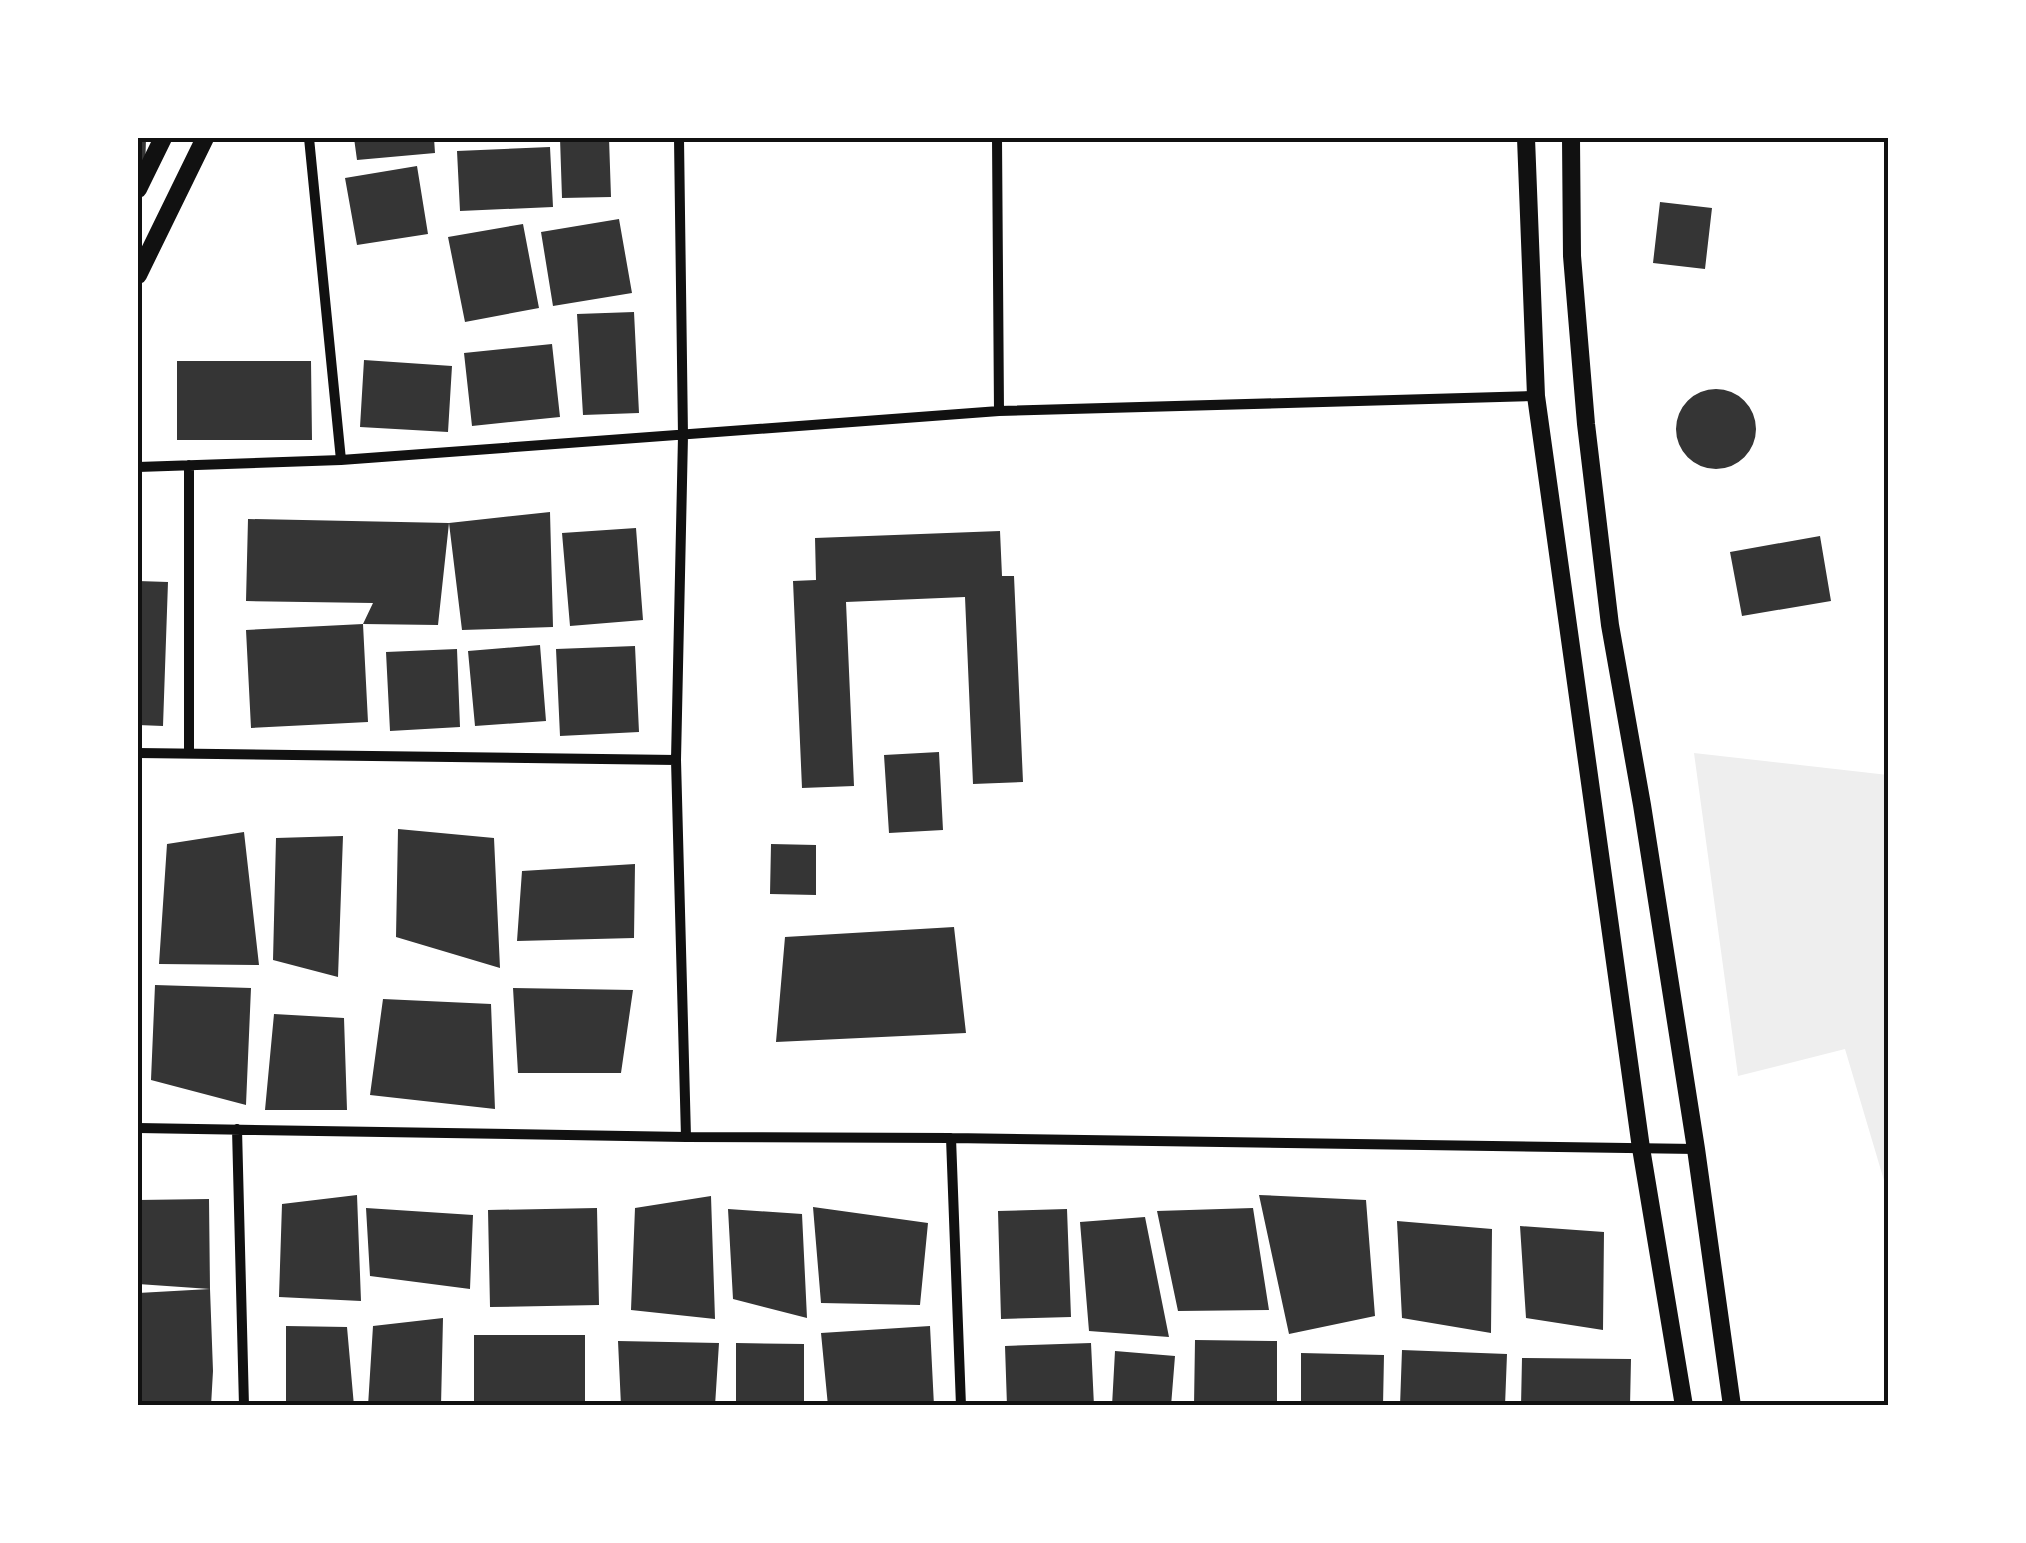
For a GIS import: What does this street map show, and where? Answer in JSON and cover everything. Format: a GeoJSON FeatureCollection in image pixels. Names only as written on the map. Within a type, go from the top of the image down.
{"type":"FeatureCollection","features":[{"type":"Feature","properties":{"kind":"street"},"geometry":{"type":"LineString","coordinates":[[138,189],[163,138]]}},
{"type":"Feature","properties":{"kind":"street"},"geometry":{"type":"LineString","coordinates":[[138,275],[205,138]]}},
{"type":"Feature","properties":{"kind":"street"},"geometry":{"type":"LineString","coordinates":[[309,138],[341,460]]}},
{"type":"Feature","properties":{"kind":"street"},"geometry":{"type":"LineString","coordinates":[[679,138],[683,436],[676,760],[686,1137]]}},
{"type":"Feature","properties":{"kind":"street"},"geometry":{"type":"LineString","coordinates":[[997,138],[1000,412]]}},
{"type":"Feature","properties":{"kind":"street"},"geometry":{"type":"LineString","coordinates":[[1526,138],[1536,396],[1641,1148],[1684,1406]]}},
{"type":"Feature","properties":{"kind":"street"},"geometry":{"type":"LineString","coordinates":[[1571,138],[1572,256],[1586,424],[1610,625],[1696,1148],[1732,1406]]}},
{"type":"Feature","properties":{"kind":"street"},"geometry":{"type":"LineString","coordinates":[[138,467],[341,460],[1000,412],[1536,396]]}},
{"type":"Feature","properties":{"kind":"street"},"geometry":{"type":"LineString","coordinates":[[189,465],[189,752]]}},
{"type":"Feature","properties":{"kind":"street"},"geometry":{"type":"LineString","coordinates":[[138,753],[676,760]]}},
{"type":"Feature","properties":{"kind":"street"},"geometry":{"type":"LineString","coordinates":[[138,1128],[1696,1148]]}},
{"type":"Feature","properties":{"kind":"street"},"geometry":{"type":"LineString","coordinates":[[237,1129],[244,1406]]}},
{"type":"Feature","properties":{"kind":"street"},"geometry":{"type":"LineString","coordinates":[[951,1138],[961,1406]]}},
{"type":"Feature","properties":{"kind":"shaded area"},"geometry":{"type":"Polygon","coordinates":[[[1694,753],[1888,775],[1888,1194],[1845,1049],[1738,1076],[1694,753]]]}},
{"type":"Feature","properties":{"kind":"building"},"geometry":{"type":"Polygon","coordinates":[[[138,138],[146,138],[145,173],[138,173],[138,138]]]}},
{"type":"Feature","properties":{"kind":"building"},"geometry":{"type":"Polygon","coordinates":[[[354,138],[434,138],[435,153],[357,160],[354,138]]]}},
{"type":"Feature","properties":{"kind":"building"},"geometry":{"type":"Polygon","coordinates":[[[560,138],[609,138],[611,197],[562,198],[560,138]]]}},
{"type":"Feature","properties":{"kind":"building"},"geometry":{"type":"Polygon","coordinates":[[[550,147],[553,207],[460,211],[457,151],[550,147]]]}},
{"type":"Feature","properties":{"kind":"building"},"geometry":{"type":"Polygon","coordinates":[[[417,166],[428,234],[357,245],[345,178],[417,166]]]}},
{"type":"Feature","properties":{"kind":"building"},"geometry":{"type":"Polygon","coordinates":[[[1660,202],[1712,208],[1705,269],[1653,263],[1660,202]]]}},
{"type":"Feature","properties":{"kind":"building"},"geometry":{"type":"Polygon","coordinates":[[[619,219],[632,293],[553,306],[541,232],[619,219]]]}},
{"type":"Feature","properties":{"kind":"building"},"geometry":{"type":"Polygon","coordinates":[[[523,224],[539,308],[465,322],[448,237],[523,224]]]}},
{"type":"Feature","properties":{"kind":"building"},"geometry":{"type":"Polygon","coordinates":[[[634,312],[639,413],[583,415],[577,314],[634,312]]]}},
{"type":"Feature","properties":{"kind":"building"},"geometry":{"type":"Polygon","coordinates":[[[552,344],[560,417],[472,426],[464,353],[552,344]]]}},
{"type":"Feature","properties":{"kind":"building"},"geometry":{"type":"Polygon","coordinates":[[[364,360],[452,366],[448,432],[360,427],[364,360]]]}},
{"type":"Feature","properties":{"kind":"building"},"geometry":{"type":"Polygon","coordinates":[[[177,361],[311,361],[312,440],[177,440],[177,361]]]}},
{"type":"Feature","properties":{"kind":"building"},"geometry":{"type":"Polygon","coordinates":[[[1716,389],[1731,392],[1744,401],[1753,414],[1753,444],[1744,457],[1731,466],[1716,469],[1701,466],[1688,457],[1679,444],[1676,429],[1679,414],[1688,401],[1701,392],[1716,389]]]}},
{"type":"Feature","properties":{"kind":"building"},"geometry":{"type":"Polygon","coordinates":[[[550,512],[553,627],[462,630],[449,523],[550,512]]]}},
{"type":"Feature","properties":{"kind":"building"},"geometry":{"type":"Polygon","coordinates":[[[248,519],[449,523],[438,625],[363,624],[373,603],[246,601],[248,519]]]}},
{"type":"Feature","properties":{"kind":"building"},"geometry":{"type":"Polygon","coordinates":[[[636,528],[643,620],[570,626],[562,533],[636,528]]]}},
{"type":"Feature","properties":{"kind":"building"},"geometry":{"type":"Polygon","coordinates":[[[1000,531],[1002,576],[1014,576],[1023,782],[973,784],[965,597],[846,602],[854,786],[802,788],[793,581],[816,580],[815,538],[1000,531]]]}},
{"type":"Feature","properties":{"kind":"building"},"geometry":{"type":"Polygon","coordinates":[[[1820,536],[1831,601],[1742,616],[1730,552],[1820,536]]]}},
{"type":"Feature","properties":{"kind":"building"},"geometry":{"type":"Polygon","coordinates":[[[138,581],[168,582],[163,726],[138,725],[138,581]]]}},
{"type":"Feature","properties":{"kind":"building"},"geometry":{"type":"Polygon","coordinates":[[[363,624],[368,722],[251,728],[246,630],[363,624]]]}},
{"type":"Feature","properties":{"kind":"building"},"geometry":{"type":"Polygon","coordinates":[[[540,645],[546,721],[475,726],[468,651],[540,645]]]}},
{"type":"Feature","properties":{"kind":"building"},"geometry":{"type":"Polygon","coordinates":[[[635,646],[639,732],[560,736],[556,649],[635,646]]]}},
{"type":"Feature","properties":{"kind":"building"},"geometry":{"type":"Polygon","coordinates":[[[457,649],[460,727],[390,731],[386,652],[457,649]]]}},
{"type":"Feature","properties":{"kind":"building"},"geometry":{"type":"Polygon","coordinates":[[[939,752],[943,830],[889,833],[884,755],[939,752]]]}},
{"type":"Feature","properties":{"kind":"building"},"geometry":{"type":"Polygon","coordinates":[[[398,829],[494,838],[500,968],[396,937],[398,829]]]}},
{"type":"Feature","properties":{"kind":"building"},"geometry":{"type":"Polygon","coordinates":[[[244,832],[259,965],[159,964],[167,844],[244,832]]]}},
{"type":"Feature","properties":{"kind":"building"},"geometry":{"type":"Polygon","coordinates":[[[343,836],[338,977],[273,960],[276,838],[343,836]]]}},
{"type":"Feature","properties":{"kind":"building"},"geometry":{"type":"Polygon","coordinates":[[[771,844],[816,845],[816,895],[770,894],[771,844]]]}},
{"type":"Feature","properties":{"kind":"building"},"geometry":{"type":"Polygon","coordinates":[[[635,864],[634,938],[517,941],[522,871],[635,864]]]}},
{"type":"Feature","properties":{"kind":"building"},"geometry":{"type":"Polygon","coordinates":[[[954,927],[966,1033],[776,1042],[785,937],[954,927]]]}},
{"type":"Feature","properties":{"kind":"building"},"geometry":{"type":"Polygon","coordinates":[[[155,985],[251,988],[246,1105],[151,1080],[155,985]]]}},
{"type":"Feature","properties":{"kind":"building"},"geometry":{"type":"Polygon","coordinates":[[[513,988],[633,990],[621,1073],[518,1073],[513,988]]]}},
{"type":"Feature","properties":{"kind":"building"},"geometry":{"type":"Polygon","coordinates":[[[383,999],[491,1004],[495,1109],[370,1095],[383,999]]]}},
{"type":"Feature","properties":{"kind":"building"},"geometry":{"type":"Polygon","coordinates":[[[274,1014],[344,1018],[347,1110],[265,1110],[274,1014]]]}},
{"type":"Feature","properties":{"kind":"building"},"geometry":{"type":"Polygon","coordinates":[[[357,1195],[361,1301],[279,1297],[282,1204],[357,1195]]]}},
{"type":"Feature","properties":{"kind":"building"},"geometry":{"type":"Polygon","coordinates":[[[1259,1195],[1366,1200],[1375,1316],[1289,1334],[1259,1195]]]}},
{"type":"Feature","properties":{"kind":"building"},"geometry":{"type":"Polygon","coordinates":[[[711,1196],[715,1319],[631,1310],[635,1208],[711,1196]]]}},
{"type":"Feature","properties":{"kind":"building"},"geometry":{"type":"Polygon","coordinates":[[[209,1199],[210,1289],[138,1284],[138,1200],[209,1199]]]}},
{"type":"Feature","properties":{"kind":"building"},"geometry":{"type":"Polygon","coordinates":[[[813,1207],[928,1223],[920,1305],[821,1303],[813,1207]]]}},
{"type":"Feature","properties":{"kind":"building"},"geometry":{"type":"Polygon","coordinates":[[[366,1208],[473,1215],[470,1289],[370,1276],[366,1208]]]}},
{"type":"Feature","properties":{"kind":"building"},"geometry":{"type":"Polygon","coordinates":[[[597,1208],[599,1305],[490,1307],[488,1210],[597,1208]]]}},
{"type":"Feature","properties":{"kind":"building"},"geometry":{"type":"Polygon","coordinates":[[[1253,1208],[1269,1310],[1178,1311],[1157,1211],[1253,1208]]]}},
{"type":"Feature","properties":{"kind":"building"},"geometry":{"type":"Polygon","coordinates":[[[728,1209],[802,1214],[807,1318],[733,1299],[728,1209]]]}},
{"type":"Feature","properties":{"kind":"building"},"geometry":{"type":"Polygon","coordinates":[[[1067,1209],[1071,1317],[1001,1319],[998,1211],[1067,1209]]]}},
{"type":"Feature","properties":{"kind":"building"},"geometry":{"type":"Polygon","coordinates":[[[1145,1217],[1169,1337],[1089,1331],[1080,1222],[1145,1217]]]}},
{"type":"Feature","properties":{"kind":"building"},"geometry":{"type":"Polygon","coordinates":[[[1397,1221],[1492,1229],[1491,1333],[1402,1318],[1397,1221]]]}},
{"type":"Feature","properties":{"kind":"building"},"geometry":{"type":"Polygon","coordinates":[[[1520,1226],[1604,1232],[1603,1330],[1526,1318],[1520,1226]]]}},
{"type":"Feature","properties":{"kind":"building"},"geometry":{"type":"Polygon","coordinates":[[[210,1289],[211,1406],[138,1406],[138,1293],[210,1289]]]}},
{"type":"Feature","properties":{"kind":"building"},"geometry":{"type":"Polygon","coordinates":[[[443,1318],[441,1406],[368,1406],[373,1326],[443,1318]]]}},
{"type":"Feature","properties":{"kind":"building"},"geometry":{"type":"Polygon","coordinates":[[[286,1326],[347,1327],[354,1406],[286,1406],[286,1326]]]}},
{"type":"Feature","properties":{"kind":"building"},"geometry":{"type":"Polygon","coordinates":[[[930,1326],[934,1406],[828,1406],[821,1333],[930,1326]]]}},
{"type":"Feature","properties":{"kind":"building"},"geometry":{"type":"Polygon","coordinates":[[[474,1335],[585,1335],[585,1406],[474,1406],[474,1335]]]}},
{"type":"Feature","properties":{"kind":"building"},"geometry":{"type":"Polygon","coordinates":[[[1195,1340],[1277,1341],[1277,1406],[1194,1406],[1195,1340]]]}},
{"type":"Feature","properties":{"kind":"building"},"geometry":{"type":"Polygon","coordinates":[[[618,1341],[719,1343],[715,1406],[621,1406],[618,1341]]]}},
{"type":"Feature","properties":{"kind":"building"},"geometry":{"type":"Polygon","coordinates":[[[736,1343],[804,1344],[804,1406],[736,1406],[736,1343]]]}},
{"type":"Feature","properties":{"kind":"building"},"geometry":{"type":"Polygon","coordinates":[[[1091,1343],[1094,1406],[1007,1406],[1005,1346],[1091,1343]]]}},
{"type":"Feature","properties":{"kind":"building"},"geometry":{"type":"Polygon","coordinates":[[[1402,1350],[1507,1354],[1505,1406],[1400,1406],[1402,1350]]]}},
{"type":"Feature","properties":{"kind":"building"},"geometry":{"type":"Polygon","coordinates":[[[1115,1351],[1175,1356],[1171,1406],[1112,1406],[1115,1351]]]}},
{"type":"Feature","properties":{"kind":"building"},"geometry":{"type":"Polygon","coordinates":[[[1301,1353],[1384,1355],[1383,1406],[1301,1406],[1301,1353]]]}},
{"type":"Feature","properties":{"kind":"building"},"geometry":{"type":"Polygon","coordinates":[[[1522,1358],[1631,1359],[1630,1406],[1521,1406],[1522,1358]]]}}]}
